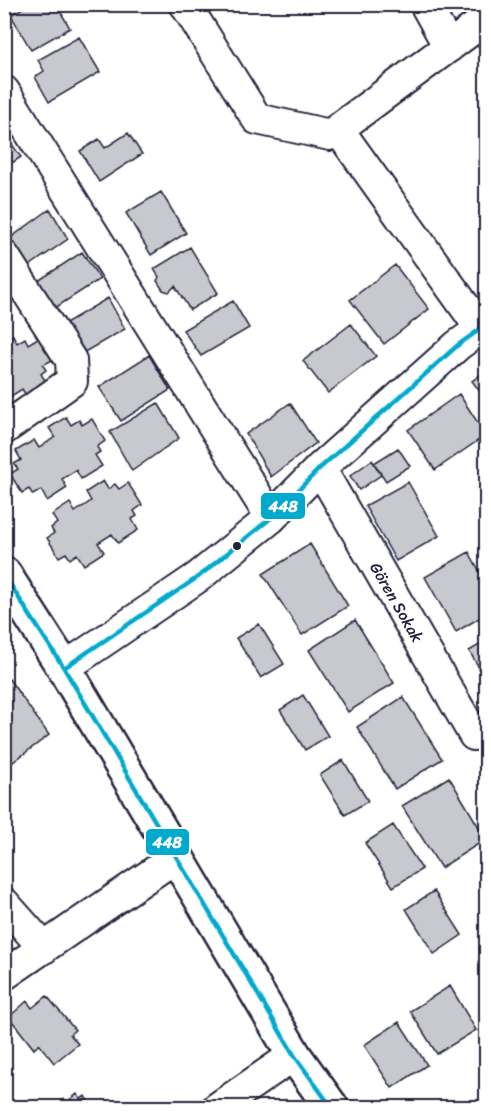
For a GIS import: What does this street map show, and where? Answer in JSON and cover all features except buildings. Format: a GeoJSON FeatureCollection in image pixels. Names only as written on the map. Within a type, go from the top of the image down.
{"type":"FeatureCollection","features":[{"type":"Feature","properties":{"kind":"main road"},"geometry":{"type":"LineString","coordinates":[[4,574],[64,668],[294,1055],[332,1107]]}},
{"type":"Feature","properties":{"kind":"street"},"geometry":{"type":"LineString","coordinates":[[425,4],[449,46]]}},
{"type":"Feature","properties":{"kind":"street"},"geometry":{"type":"LineString","coordinates":[[192,7],[257,119],[330,135],[486,18]]}},
{"type":"Feature","properties":{"kind":"street"},"geometry":{"type":"LineString","coordinates":[[4,91],[271,518]]}},
{"type":"Feature","properties":{"kind":"street"},"geometry":{"type":"LineString","coordinates":[[64,668],[198,577],[271,518],[320,468],[458,345],[484,327],[338,129]]}},
{"type":"Feature","properties":{"kind":"street"},"geometry":{"type":"LineString","coordinates":[[4,256],[71,360],[72,381],[4,429]]}},
{"type":"Feature","properties":{"kind":"street","name":"Gören Sokak"},"geometry":{"type":"LineString","coordinates":[[320,468],[482,740]]}},
{"type":"Feature","properties":{"kind":"street"},"geometry":{"type":"LineString","coordinates":[[4,975],[176,857]]}},
{"type":"Feature","properties":{"kind":"street"},"geometry":{"type":"LineString","coordinates":[[4,903],[44,948]]}},
{"type":"Feature","properties":{"kind":"street"},"geometry":{"type":"LineString","coordinates":[[217,1107],[294,1055]]}},
{"type":"Feature","properties":{"kind":"transit line","name":"448"},"geometry":{"type":"LineString","coordinates":[[64,668],[198,577],[271,518],[320,468],[458,345],[486,325]]}},
{"type":"Feature","properties":{"kind":"transit line","name":"448"},"geometry":{"type":"LineString","coordinates":[[4,575],[64,668],[294,1055],[332,1108]]}}]}
